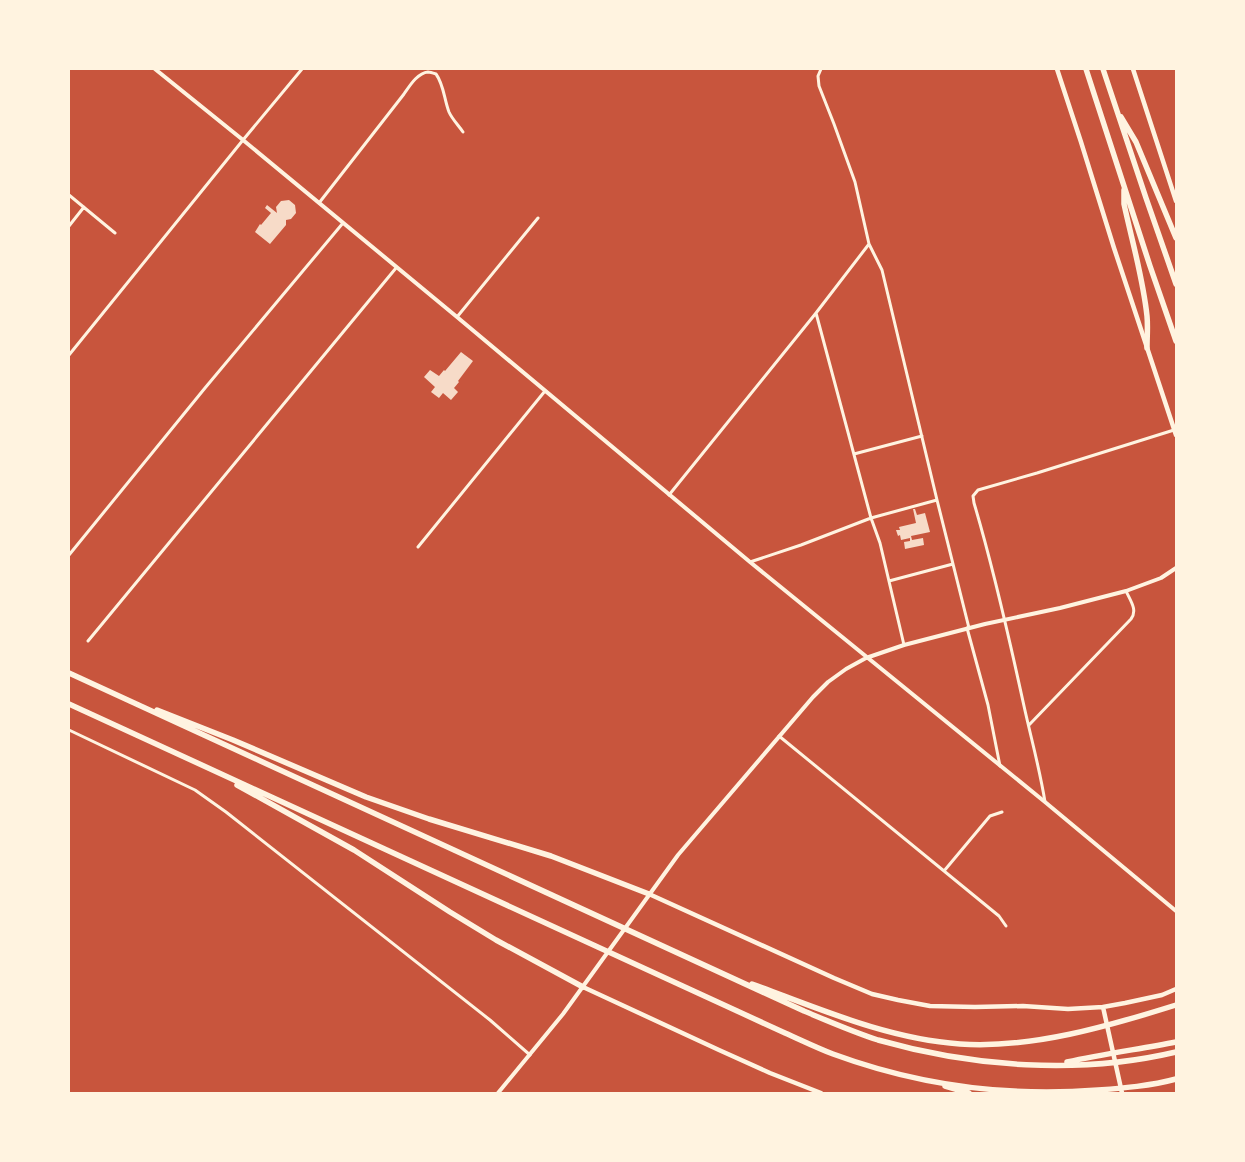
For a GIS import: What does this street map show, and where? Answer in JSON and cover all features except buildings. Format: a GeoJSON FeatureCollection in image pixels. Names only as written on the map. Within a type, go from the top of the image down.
{"type":"FeatureCollection","features":[{"type":"Feature","properties":{"kind":"highway"},"geometry":{"type":"LineString","coordinates":[[1086,69],[1176,341]]}},
{"type":"Feature","properties":{"kind":"highway"},"geometry":{"type":"LineString","coordinates":[[1103,69],[1176,284]]}},
{"type":"Feature","properties":{"kind":"highway"},"geometry":{"type":"LineString","coordinates":[[1116,108],[1136,142],[1176,238]]}},
{"type":"Feature","properties":{"kind":"highway"},"geometry":{"type":"LineString","coordinates":[[1124,185],[1124,204],[1147,318],[1147,348]]}},
{"type":"Feature","properties":{"kind":"highway"},"geometry":{"type":"LineString","coordinates":[[69,673],[590,914],[843,1028],[876,1039],[941,1055],[977,1061],[1017,1064],[1096,1064],[1176,1052]]}},
{"type":"Feature","properties":{"kind":"highway"},"geometry":{"type":"LineString","coordinates":[[97,686],[233,740],[366,797],[551,856],[649,894]]}},
{"type":"Feature","properties":{"kind":"highway"},"geometry":{"type":"LineString","coordinates":[[69,704],[784,1033],[833,1054],[866,1065],[969,1093]]}},
{"type":"Feature","properties":{"kind":"highway"},"geometry":{"type":"LineString","coordinates":[[196,762],[354,850],[496,940],[583,987]]}},
{"type":"Feature","properties":{"kind":"highway"},"geometry":{"type":"LineString","coordinates":[[708,968],[842,1018],[918,1038],[961,1044],[1014,1042],[1064,1036],[1176,1005]]}},
{"type":"Feature","properties":{"kind":"highway"},"geometry":{"type":"LineString","coordinates":[[1055,1065],[1096,1055],[1176,1042]]}},
{"type":"Feature","properties":{"kind":"highway"},"geometry":{"type":"LineString","coordinates":[[1154,1085],[1176,1079]]}},
{"type":"Feature","properties":{"kind":"highway"},"geometry":{"type":"LineString","coordinates":[[926,1080],[1016,1092],[1065,1093],[1176,1084]]}},
{"type":"Feature","properties":{"kind":"main road"},"geometry":{"type":"LineString","coordinates":[[1057,69],[1175,432]]}},
{"type":"Feature","properties":{"kind":"main road"},"geometry":{"type":"LineString","coordinates":[[1133,69],[1176,201]]}},
{"type":"Feature","properties":{"kind":"main road"},"geometry":{"type":"LineString","coordinates":[[649,894],[872,994],[930,1006],[1103,1007],[1162,994],[1176,989]]}},
{"type":"Feature","properties":{"kind":"main road"},"geometry":{"type":"LineString","coordinates":[[583,987],[638,1014],[770,1073],[822,1093]]}},
{"type":"Feature","properties":{"kind":"main road"},"geometry":{"type":"LineString","coordinates":[[1103,1007],[1122,1093]]}},
{"type":"Feature","properties":{"kind":"street"},"geometry":{"type":"LineString","coordinates":[[154,69],[457,317],[866,658],[1176,910]]}},
{"type":"Feature","properties":{"kind":"street"},"geometry":{"type":"LineString","coordinates":[[69,356],[302,69]]}},
{"type":"Feature","properties":{"kind":"street"},"geometry":{"type":"LineString","coordinates":[[820,69],[818,76],[819,86],[854,182],[869,244],[882,270],[952,564],[988,705],[1000,766]]}},
{"type":"Feature","properties":{"kind":"street"},"geometry":{"type":"LineString","coordinates":[[319,203],[417,77],[422,74],[428,72],[436,74],[441,82],[450,114],[463,132]]}},
{"type":"Feature","properties":{"kind":"street"},"geometry":{"type":"LineString","coordinates":[[69,194],[116,233]]}},
{"type":"Feature","properties":{"kind":"street"},"geometry":{"type":"LineString","coordinates":[[69,226],[84,207]]}},
{"type":"Feature","properties":{"kind":"street"},"geometry":{"type":"LineString","coordinates":[[457,317],[538,218]]}},
{"type":"Feature","properties":{"kind":"street"},"geometry":{"type":"LineString","coordinates":[[69,555],[198,396],[343,223]]}},
{"type":"Feature","properties":{"kind":"street"},"geometry":{"type":"LineString","coordinates":[[670,495],[869,244]]}},
{"type":"Feature","properties":{"kind":"street"},"geometry":{"type":"LineString","coordinates":[[88,641],[396,268]]}},
{"type":"Feature","properties":{"kind":"street"},"geometry":{"type":"LineString","coordinates":[[816,313],[871,518],[880,543],[904,645]]}},
{"type":"Feature","properties":{"kind":"street"},"geometry":{"type":"LineString","coordinates":[[418,547],[545,391]]}},
{"type":"Feature","properties":{"kind":"street"},"geometry":{"type":"LineString","coordinates":[[1045,802],[1041,776],[1006,620],[988,548],[974,503],[974,496],[978,490],[1175,432]]}},
{"type":"Feature","properties":{"kind":"street"},"geometry":{"type":"LineString","coordinates":[[854,454],[922,436]]}},
{"type":"Feature","properties":{"kind":"street"},"geometry":{"type":"LineString","coordinates":[[750,562],[871,518],[937,500]]}},
{"type":"Feature","properties":{"kind":"street"},"geometry":{"type":"LineString","coordinates":[[889,581],[952,564]]}},
{"type":"Feature","properties":{"kind":"street"},"geometry":{"type":"LineString","coordinates":[[498,1093],[583,987],[678,855],[779,736],[828,682],[866,658],[904,645],[1126,591],[1161,578],[1176,568]]}},
{"type":"Feature","properties":{"kind":"street"},"geometry":{"type":"LineString","coordinates":[[1029,725],[1131,619],[1134,609],[1126,591]]}},
{"type":"Feature","properties":{"kind":"street"},"geometry":{"type":"LineString","coordinates":[[69,730],[195,790],[211,801],[490,1020],[530,1055]]}},
{"type":"Feature","properties":{"kind":"street"},"geometry":{"type":"LineString","coordinates":[[779,736],[999,916],[1006,926]]}},
{"type":"Feature","properties":{"kind":"street"},"geometry":{"type":"LineString","coordinates":[[944,870],[990,816],[1002,812]]}}]}
